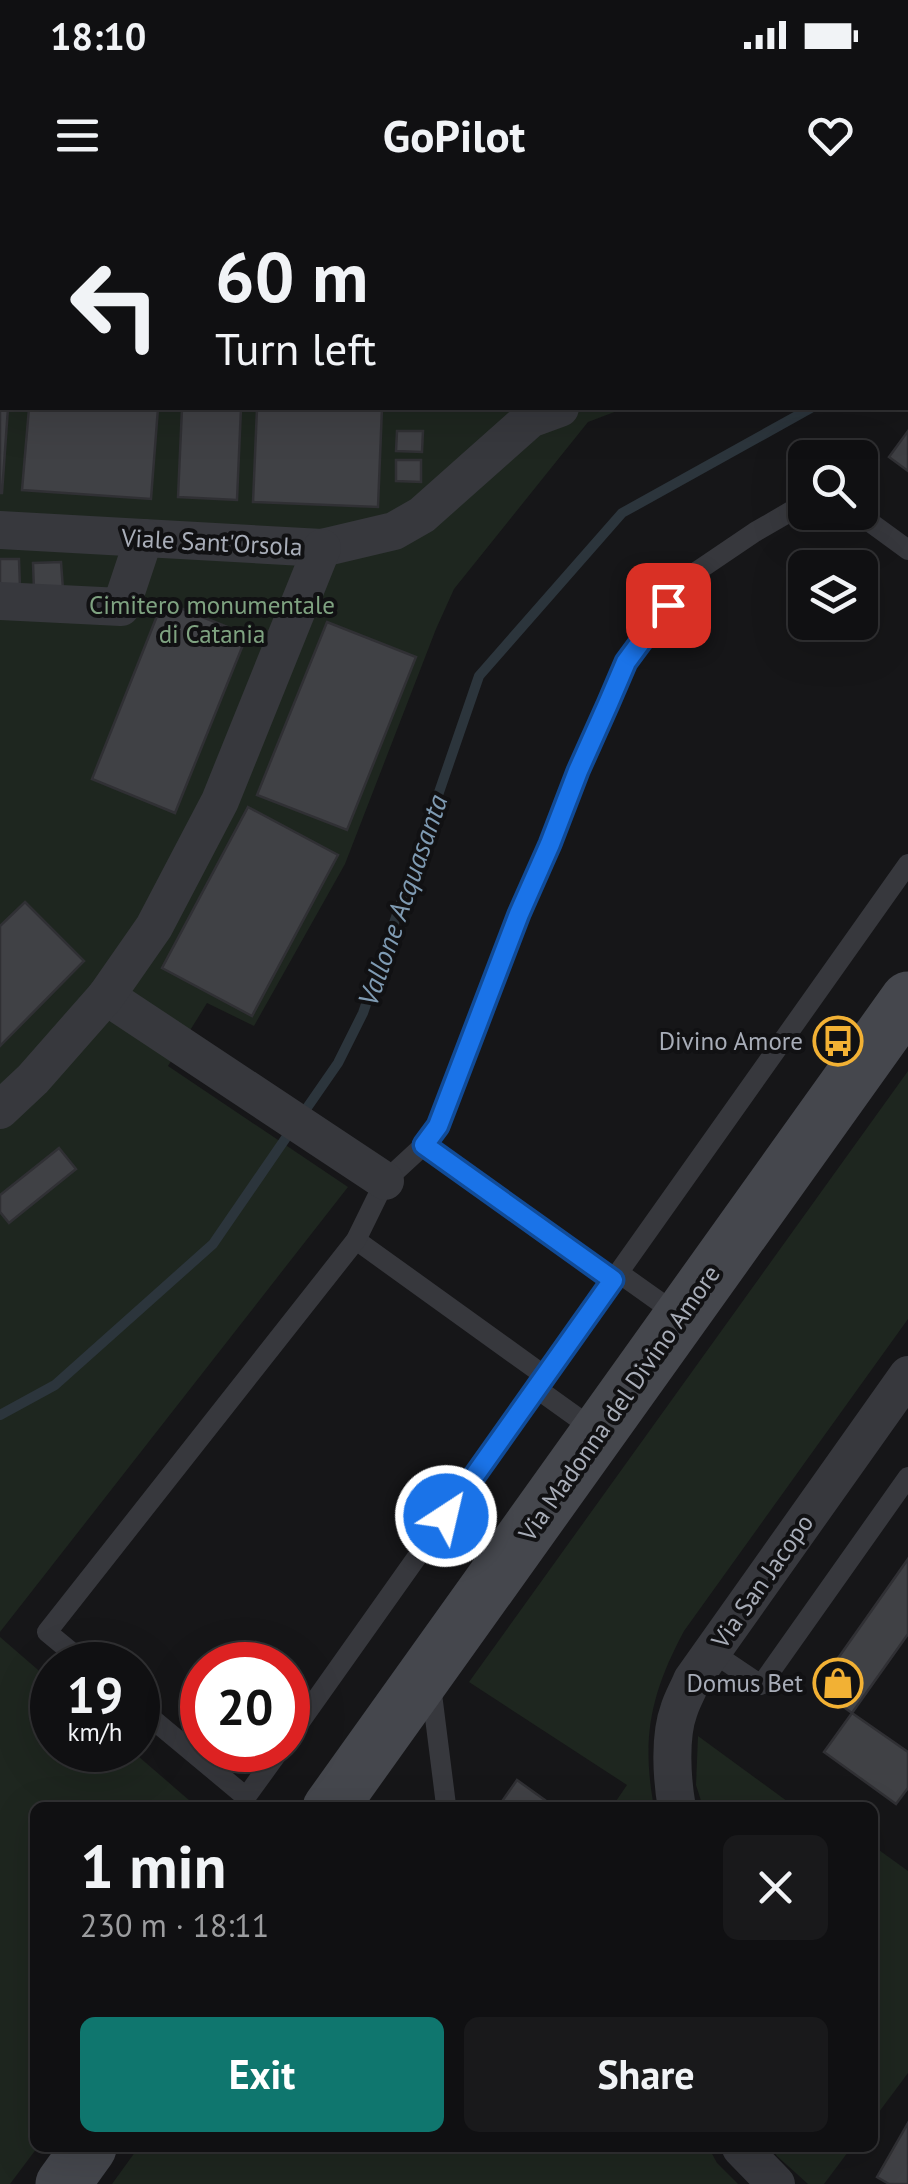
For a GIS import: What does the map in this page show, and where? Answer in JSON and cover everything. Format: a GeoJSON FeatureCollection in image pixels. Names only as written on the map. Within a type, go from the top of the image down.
{"type":"FeatureCollection","features":[{"type":"Feature","properties":{"kind":"main road","name":"Via Madonna del Divino Amore"},"geometry":{"type":"LineString","coordinates":[[334,1802],[908,998]]}},
{"type":"Feature","properties":{"kind":"main road"},"geometry":{"type":"LineString","coordinates":[[64,2184],[86,2152]]}},
{"type":"Feature","properties":{"kind":"street","name":"Viale Sant'Orsola"},"geometry":{"type":"LineString","coordinates":[[0,530],[322,548],[394,531],[422,515],[530,419],[555,410]]}},
{"type":"Feature","properties":{"kind":"street"},"geometry":{"type":"LineString","coordinates":[[0,601],[121,607],[144,538]]}},
{"type":"Feature","properties":{"kind":"street"},"geometry":{"type":"LineString","coordinates":[[0,1110],[33,1079],[106,996],[154,926],[220,801],[322,548]]}},
{"type":"Feature","properties":{"kind":"street"},"geometry":{"type":"LineString","coordinates":[[106,996],[372,1172]]}},
{"type":"Feature","properties":{"kind":"street","name":"Via San Jacopo"},"geometry":{"type":"LineString","coordinates":[[676,1802],[677,1714],[692,1680],[903,1391]]}},
{"type":"Feature","properties":{"kind":"street"},"geometry":{"type":"LineString","coordinates":[[745,2152],[776,2184]]}},
{"type":"Feature","properties":{"kind":"lane"},"geometry":{"type":"LineString","coordinates":[[59,1642],[47,1632],[356,1240],[372,1172],[424,1145],[438,1126],[519,914],[626,662],[690,576],[788,514]]}},
{"type":"Feature","properties":{"kind":"lane"},"geometry":{"type":"LineString","coordinates":[[878,528],[908,550]]}},
{"type":"Feature","properties":{"kind":"lane"},"geometry":{"type":"LineString","coordinates":[[310,1708],[908,864]]}},
{"type":"Feature","properties":{"kind":"lane"},"geometry":{"type":"LineString","coordinates":[[424,1145],[616,1277],[680,1316]]}},
{"type":"Feature","properties":{"kind":"lane"},"geometry":{"type":"LineString","coordinates":[[356,1240],[541,1382],[598,1432]]}},
{"type":"Feature","properties":{"kind":"lane"},"geometry":{"type":"LineString","coordinates":[[712,1652],[761,1685],[908,1476]]}},
{"type":"Feature","properties":{"kind":"lane"},"geometry":{"type":"LineString","coordinates":[[429,1670],[446,1802]]}},
{"type":"Feature","properties":{"kind":"lane"},"geometry":{"type":"LineString","coordinates":[[160,1725],[180,1742]]}},
{"type":"Feature","properties":{"kind":"lane"},"geometry":{"type":"LineString","coordinates":[[216,1772],[246,1797],[264,1772]]}},
{"type":"Feature","properties":{"kind":"green space","name":"Cimitero monumentale di Catania"},"geometry":{"type":"Polygon","coordinates":[[[0,410],[620,410],[588,422],[454,589],[345,864],[254,1026],[207,1003],[168,1066],[348,1187],[0,1632],[0,410]]]}},
{"type":"Feature","properties":{"kind":"green space"},"geometry":{"type":"Polygon","coordinates":[[[908,1071],[908,1319],[684,1631],[664,1675],[652,1716],[649,1759],[653,1802],[615,1802],[627,1785],[469,1682],[908,1071]]]}},
{"type":"Feature","properties":{"kind":"green space"},"geometry":{"type":"Polygon","coordinates":[[[0,1637],[30,1663],[30,1772],[156,1772],[191,1802],[30,1802],[30,2152],[34,2152],[10,2184],[0,2184],[0,1637]]]}},
{"type":"Feature","properties":{"kind":"green space"},"geometry":{"type":"Polygon","coordinates":[[[698,1736],[788,1802],[701,1802],[696,1785],[698,1736]]]}},
{"type":"Feature","properties":{"kind":"green space"},"geometry":{"type":"Polygon","coordinates":[[[878,1849],[908,1871],[908,2073],[878,2113],[878,1849]]]}},
{"type":"Feature","properties":{"kind":"green space"},"geometry":{"type":"Polygon","coordinates":[[[135,2152],[711,2152],[738,2184],[112,2184],[135,2152]]]}},
{"type":"Feature","properties":{"kind":"green space"},"geometry":{"type":"Polygon","coordinates":[[[774,2152],[848,2152],[824,2184],[808,2184],[774,2152]]]}},
{"type":"Feature","properties":{"kind":"building"},"geometry":{"type":"Polygon","coordinates":[[[0,410],[8,410],[2,493],[0,410]]]}},
{"type":"Feature","properties":{"kind":"building"},"geometry":{"type":"Polygon","coordinates":[[[29,410],[158,410],[151,499],[22,490],[29,410]]]}},
{"type":"Feature","properties":{"kind":"building"},"geometry":{"type":"Polygon","coordinates":[[[182,410],[241,410],[237,500],[178,497],[182,410]]]}},
{"type":"Feature","properties":{"kind":"building"},"geometry":{"type":"Polygon","coordinates":[[[257,410],[382,410],[378,507],[253,502],[257,410]]]}},
{"type":"Feature","properties":{"kind":"building"},"geometry":{"type":"Polygon","coordinates":[[[397,431],[423,431],[422,452],[396,451],[397,431]]]}},
{"type":"Feature","properties":{"kind":"building"},"geometry":{"type":"Polygon","coordinates":[[[908,431],[908,471],[889,457],[908,431]]]}},
{"type":"Feature","properties":{"kind":"building"},"geometry":{"type":"Polygon","coordinates":[[[396,460],[421,460],[421,482],[396,481],[396,460]]]}},
{"type":"Feature","properties":{"kind":"building"},"geometry":{"type":"Polygon","coordinates":[[[0,559],[19,559],[20,587],[0,588],[0,559]]]}},
{"type":"Feature","properties":{"kind":"building"},"geometry":{"type":"Polygon","coordinates":[[[61,562],[63,589],[34,591],[33,563],[61,562]]]}},
{"type":"Feature","properties":{"kind":"building"},"geometry":{"type":"Polygon","coordinates":[[[163,601],[247,635],[175,813],[92,779],[163,601]]]}},
{"type":"Feature","properties":{"kind":"building"},"geometry":{"type":"Polygon","coordinates":[[[327,622],[416,657],[347,830],[257,795],[327,622]]]}},
{"type":"Feature","properties":{"kind":"building"},"geometry":{"type":"Polygon","coordinates":[[[248,807],[338,855],[252,1016],[162,968],[248,807]]]}},
{"type":"Feature","properties":{"kind":"building"},"geometry":{"type":"Polygon","coordinates":[[[25,902],[84,961],[0,1046],[0,926],[25,902]]]}},
{"type":"Feature","properties":{"kind":"building"},"geometry":{"type":"Polygon","coordinates":[[[59,1148],[76,1169],[9,1223],[0,1212],[0,1195],[59,1148]]]}},
{"type":"Feature","properties":{"kind":"building"},"geometry":{"type":"Polygon","coordinates":[[[908,1559],[908,1634],[852,1713],[817,1688],[908,1559]]]}},
{"type":"Feature","properties":{"kind":"building"},"geometry":{"type":"Polygon","coordinates":[[[852,1713],[908,1752],[908,1788],[896,1804],[824,1752],[852,1713]]]}},
{"type":"Feature","properties":{"kind":"building"},"geometry":{"type":"Polygon","coordinates":[[[517,1780],[548,1802],[506,1802],[503,1800],[517,1780]]]}},
{"type":"Feature","properties":{"kind":"building"},"geometry":{"type":"Polygon","coordinates":[[[908,2123],[908,2184],[889,2184],[877,2177],[908,2123]]]}},
{"type":"Feature","properties":{"kind":"waterway","name":"Vallone Acquasanta"},"geometry":{"type":"LineString","coordinates":[[302,1115],[338,1063],[363,1013],[479,676],[622,513],[807,410]]}},
{"type":"Feature","properties":{"kind":"waterway","name":"Vallone Acquasanta"},"geometry":{"type":"LineString","coordinates":[[0,1415],[55,1385],[213,1244],[292,1129]]}},
{"type":"Feature","properties":{"kind":"place","name":"Divino Amore"},"geometry":{"type":"Point","coordinates":[838,1041]}},
{"type":"Feature","properties":{"kind":"place","name":"Domus Bet"},"geometry":{"type":"Point","coordinates":[838,1683]}},
{"type":"Feature","properties":{"kind":"route"},"geometry":{"type":"LineString","coordinates":[[446,1516],[613,1280],[424,1145],[438,1126],[519,914],[626,662],[668,605]]}}]}
